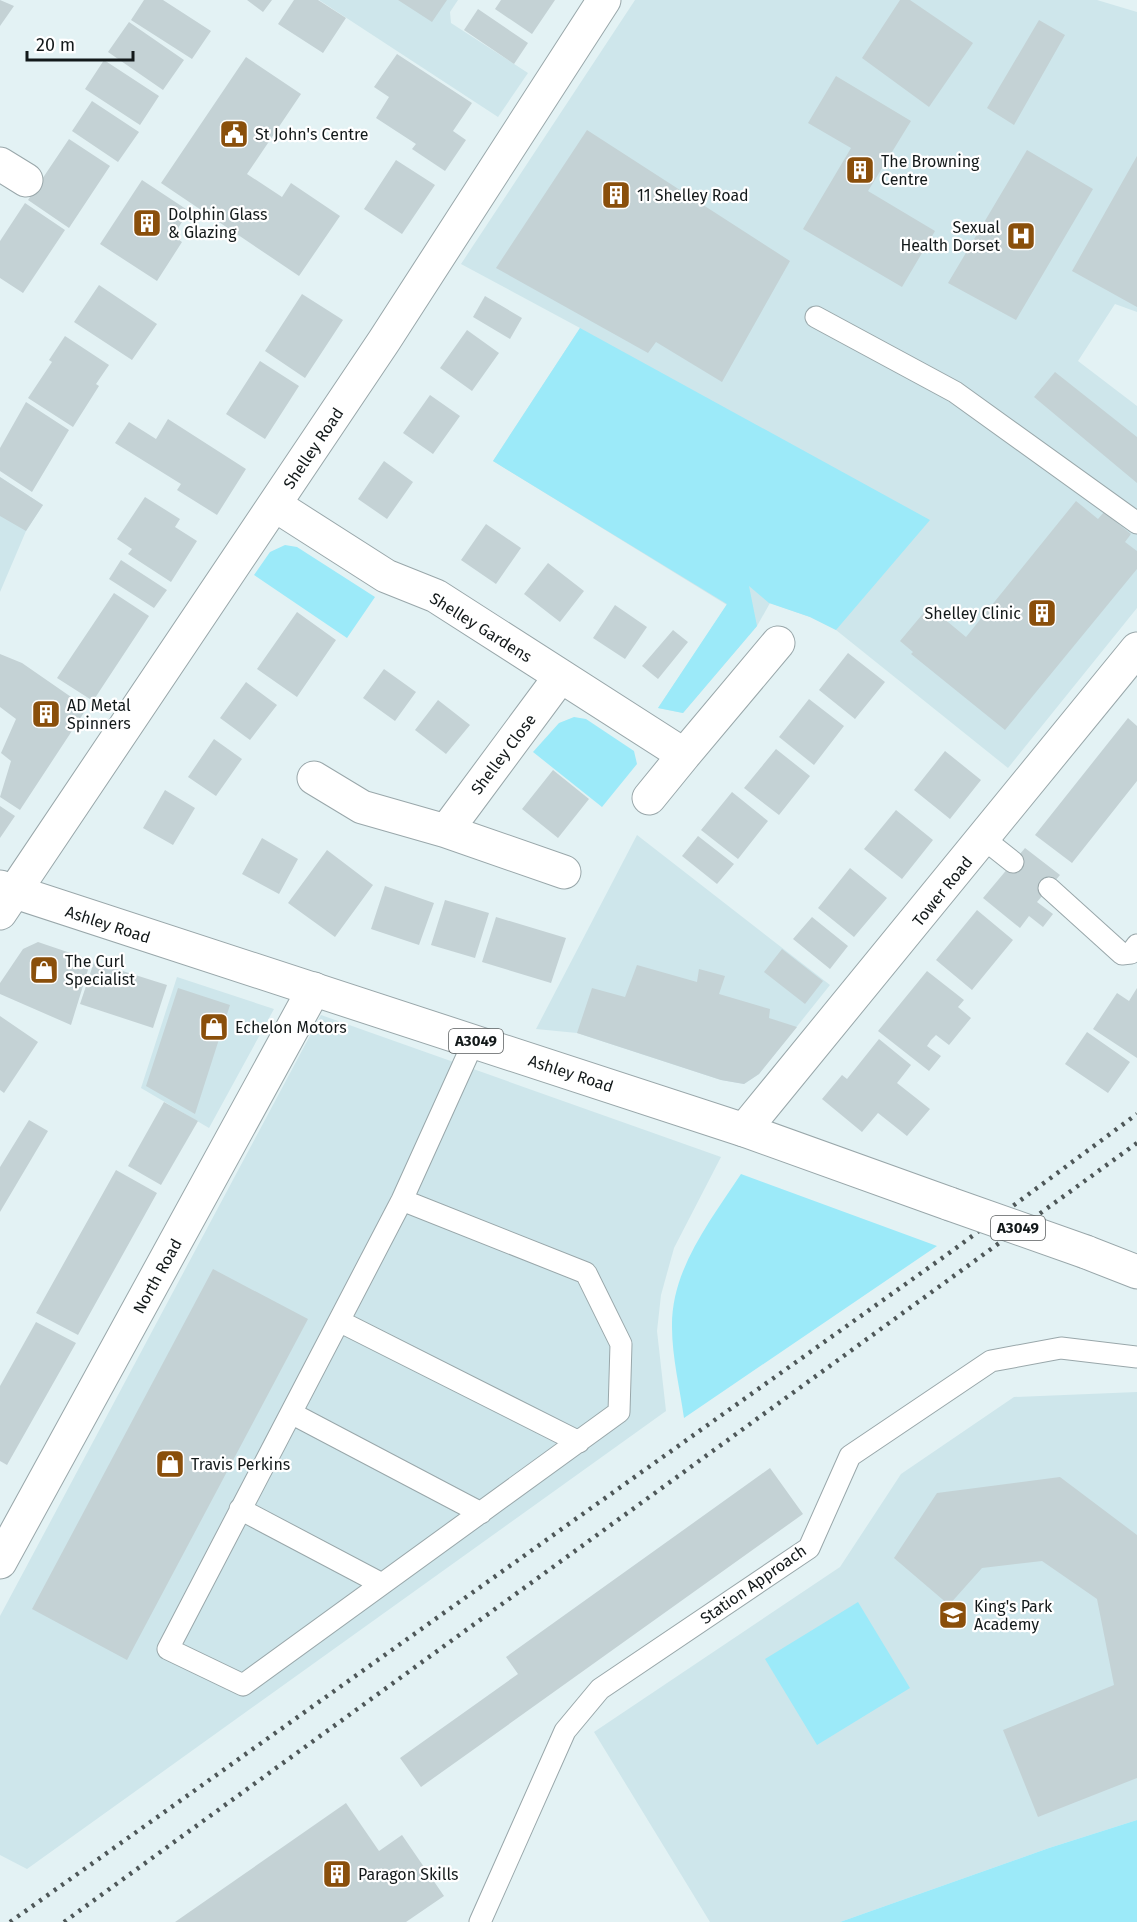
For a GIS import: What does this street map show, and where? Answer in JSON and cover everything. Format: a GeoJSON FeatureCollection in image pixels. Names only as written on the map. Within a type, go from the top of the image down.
{"type":"FeatureCollection","features":[{"type":"Feature","properties":{"kind":"street","name":"Shelley Road"},"geometry":{"type":"LineString","coordinates":[[5,897],[275,505],[391,332],[604,0]]}},
{"type":"Feature","properties":{"kind":"street","name":"Shelley Gardens"},"geometry":{"type":"LineString","coordinates":[[275,505],[386,576],[436,596],[684,755]]}},
{"type":"Feature","properties":{"kind":"street"},"geometry":{"type":"LineString","coordinates":[[649,798],[778,643]]}},
{"type":"Feature","properties":{"kind":"street","name":"Tower Road"},"geometry":{"type":"LineString","coordinates":[[744,1130],[1137,649]]}},
{"type":"Feature","properties":{"kind":"street","name":"Shelley Close"},"geometry":{"type":"LineString","coordinates":[[446,831],[560,677]]}},
{"type":"Feature","properties":{"kind":"street"},"geometry":{"type":"LineString","coordinates":[[314,778],[362,807],[446,831],[564,872]]}},
{"type":"Feature","properties":{"kind":"street","name":"Ashley Road"},"geometry":{"type":"LineString","coordinates":[[5,897],[86,917],[744,1130],[1137,1272]]}},
{"type":"Feature","properties":{"kind":"street","name":"North Road"},"geometry":{"type":"LineString","coordinates":[[0,1562],[314,989]]}},
{"type":"Feature","properties":{"kind":"lane"},"geometry":{"type":"LineString","coordinates":[[816,317],[955,392],[1137,523]]}},
{"type":"Feature","properties":{"kind":"lane"},"geometry":{"type":"LineString","coordinates":[[984,839],[1013,862]]}},
{"type":"Feature","properties":{"kind":"lane"},"geometry":{"type":"LineString","coordinates":[[1049,888],[1122,954],[1131,953],[1137,945]]}},
{"type":"Feature","properties":{"kind":"lane"},"geometry":{"type":"LineString","coordinates":[[402,1200],[586,1274],[621,1344],[619,1412],[243,1685],[168,1649],[402,1200],[474,1041]]}},
{"type":"Feature","properties":{"kind":"lane"},"geometry":{"type":"LineString","coordinates":[[339,1321],[579,1442]]}},
{"type":"Feature","properties":{"kind":"lane","name":"Station Approach"},"geometry":{"type":"LineString","coordinates":[[480,1922],[565,1731],[600,1689],[808,1548],[850,1456],[991,1361],[1061,1348],[1137,1357]]}},
{"type":"Feature","properties":{"kind":"lane"},"geometry":{"type":"LineString","coordinates":[[291,1413],[481,1513]]}},
{"type":"Feature","properties":{"kind":"lane"},"geometry":{"type":"LineString","coordinates":[[240,1509],[382,1584]]}},
{"type":"Feature","properties":{"kind":"shaded area"},"geometry":{"type":"Polygon","coordinates":[[[319,0],[458,0],[450,12],[451,23],[528,73],[498,117],[319,0]]]}},
{"type":"Feature","properties":{"kind":"shaded area"},"geometry":{"type":"Polygon","coordinates":[[[635,0],[1097,0],[1137,12],[1137,312],[1115,304],[1078,361],[1137,406],[1137,608],[1008,768],[836,630],[810,617],[770,603],[757,626],[683,713],[658,708],[727,605],[493,461],[580,328],[461,264],[635,0]]]}},
{"type":"Feature","properties":{"kind":"shaded area"},"geometry":{"type":"Polygon","coordinates":[[[580,328],[930,520],[836,630],[810,617],[769,603],[749,586],[757,626],[683,713],[658,708],[727,604],[493,461],[580,328]]]}},
{"type":"Feature","properties":{"kind":"shaded area"},"geometry":{"type":"Polygon","coordinates":[[[0,477],[43,505],[26,531],[0,592],[0,477]]]}},
{"type":"Feature","properties":{"kind":"shaded area"},"geometry":{"type":"Polygon","coordinates":[[[285,545],[297,547],[375,597],[347,638],[254,575],[270,552],[285,545]]]}},
{"type":"Feature","properties":{"kind":"shaded area"},"geometry":{"type":"Polygon","coordinates":[[[574,717],[586,719],[634,751],[637,764],[602,807],[533,752],[559,723],[574,717]]]}},
{"type":"Feature","properties":{"kind":"shaded area"},"geometry":{"type":"Polygon","coordinates":[[[637,835],[830,985],[759,1074],[744,1084],[721,1080],[577,1033],[536,1029],[637,835]]]}},
{"type":"Feature","properties":{"kind":"shaded area"},"geometry":{"type":"Polygon","coordinates":[[[177,977],[274,1009],[209,1128],[141,1088],[177,977]]]}},
{"type":"Feature","properties":{"kind":"shaded area"},"geometry":{"type":"Polygon","coordinates":[[[321,1015],[721,1157],[674,1248],[661,1295],[657,1331],[666,1411],[27,1869],[0,1855],[0,1616],[321,1015]]]}},
{"type":"Feature","properties":{"kind":"shaded area"},"geometry":{"type":"Polygon","coordinates":[[[741,1174],[937,1246],[684,1418],[672,1338],[673,1306],[685,1265],[706,1227],[741,1174]]]}},
{"type":"Feature","properties":{"kind":"shaded area","name":"King's Park Academy"},"geometry":{"type":"Polygon","coordinates":[[[1137,1392],[1137,1820],[1049,1848],[840,1922],[710,1922],[594,1732],[840,1567],[901,1474],[1014,1397],[1137,1392]]]}},
{"type":"Feature","properties":{"kind":"shaded area"},"geometry":{"type":"Polygon","coordinates":[[[858,1602],[910,1688],[817,1745],[765,1659],[858,1602]]]}},
{"type":"Feature","properties":{"kind":"shaded area"},"geometry":{"type":"Polygon","coordinates":[[[1137,1820],[1137,1922],[840,1922],[1049,1848],[1137,1820]]]}},
{"type":"Feature","properties":{"kind":"building"},"geometry":{"type":"Polygon","coordinates":[[[0,0],[14,6],[0,26],[0,0]]]}},
{"type":"Feature","properties":{"kind":"building"},"geometry":{"type":"Polygon","coordinates":[[[144,0],[163,0],[211,31],[192,59],[131,20],[144,0]]]}},
{"type":"Feature","properties":{"kind":"building"},"geometry":{"type":"Polygon","coordinates":[[[247,0],[272,0],[263,12],[247,0]]]}},
{"type":"Feature","properties":{"kind":"building"},"geometry":{"type":"Polygon","coordinates":[[[294,0],[318,0],[346,18],[323,53],[278,24],[294,0]]]}},
{"type":"Feature","properties":{"kind":"building"},"geometry":{"type":"Polygon","coordinates":[[[398,0],[447,0],[432,22],[398,0]]]}},
{"type":"Feature","properties":{"kind":"building"},"geometry":{"type":"Polygon","coordinates":[[[501,0],[555,0],[532,34],[495,9],[501,0]]]}},
{"type":"Feature","properties":{"kind":"building"},"geometry":{"type":"Polygon","coordinates":[[[900,0],[910,0],[973,43],[929,107],[862,58],[900,0]]]}},
{"type":"Feature","properties":{"kind":"building"},"geometry":{"type":"Polygon","coordinates":[[[478,9],[528,43],[514,64],[464,30],[478,9]]]}},
{"type":"Feature","properties":{"kind":"building"},"geometry":{"type":"Polygon","coordinates":[[[1039,20],[1065,35],[1014,125],[987,108],[1039,20]]]}},
{"type":"Feature","properties":{"kind":"building"},"geometry":{"type":"Polygon","coordinates":[[[129,22],[184,60],[163,90],[108,52],[129,22]]]}},
{"type":"Feature","properties":{"kind":"building"},"geometry":{"type":"Polygon","coordinates":[[[397,54],[472,103],[453,131],[466,140],[445,171],[412,149],[416,144],[376,118],[389,97],[374,87],[397,54]]]}},
{"type":"Feature","properties":{"kind":"building","name":"St John's Centre"},"geometry":{"type":"Polygon","coordinates":[[[246,57],[301,94],[247,174],[282,197],[291,183],[340,216],[299,276],[161,183],[246,57]]]}},
{"type":"Feature","properties":{"kind":"building"},"geometry":{"type":"Polygon","coordinates":[[[104,60],[159,96],[140,125],[85,89],[104,60]]]}},
{"type":"Feature","properties":{"kind":"building","name":"The Browning Centre"},"geometry":{"type":"Polygon","coordinates":[[[836,76],[911,121],[868,191],[935,231],[902,287],[803,229],[851,148],[808,123],[836,76]]]}},
{"type":"Feature","properties":{"kind":"building"},"geometry":{"type":"Polygon","coordinates":[[[92,101],[139,132],[118,162],[72,131],[92,101]]]}},
{"type":"Feature","properties":{"kind":"building","name":"11 Shelley Road"},"geometry":{"type":"Polygon","coordinates":[[[587,130],[790,261],[722,382],[656,342],[648,353],[496,268],[587,130]]]}},
{"type":"Feature","properties":{"kind":"building"},"geometry":{"type":"Polygon","coordinates":[[[69,139],[110,166],[69,228],[28,200],[69,139]]]}},
{"type":"Feature","properties":{"kind":"building","name":"Sexual Health Dorset"},"geometry":{"type":"Polygon","coordinates":[[[1027,150],[1093,189],[1016,320],[948,283],[1027,150]]]}},
{"type":"Feature","properties":{"kind":"building"},"geometry":{"type":"Polygon","coordinates":[[[1137,156],[1137,307],[1072,271],[1137,156]]]}},
{"type":"Feature","properties":{"kind":"building"},"geometry":{"type":"Polygon","coordinates":[[[396,160],[435,185],[402,234],[364,209],[396,160]]]}},
{"type":"Feature","properties":{"kind":"building","name":"Dolphin Glass & Glazing"},"geometry":{"type":"Polygon","coordinates":[[[142,180],[189,211],[173,236],[182,242],[157,281],[100,244],[142,180]]]}},
{"type":"Feature","properties":{"kind":"building"},"geometry":{"type":"Polygon","coordinates":[[[25,203],[65,230],[23,293],[0,278],[0,241],[25,203]]]}},
{"type":"Feature","properties":{"kind":"building"},"geometry":{"type":"Polygon","coordinates":[[[99,285],[157,324],[132,360],[74,322],[99,285]]]}},
{"type":"Feature","properties":{"kind":"building"},"geometry":{"type":"Polygon","coordinates":[[[302,294],[343,320],[305,378],[265,351],[302,294]]]}},
{"type":"Feature","properties":{"kind":"building"},"geometry":{"type":"Polygon","coordinates":[[[485,296],[522,318],[510,339],[473,317],[485,296]]]}},
{"type":"Feature","properties":{"kind":"building"},"geometry":{"type":"Polygon","coordinates":[[[467,330],[499,353],[472,391],[440,368],[467,330]]]}},
{"type":"Feature","properties":{"kind":"building"},"geometry":{"type":"Polygon","coordinates":[[[65,336],[109,365],[96,384],[99,386],[73,427],[28,398],[52,362],[49,360],[65,336]]]}},
{"type":"Feature","properties":{"kind":"building"},"geometry":{"type":"Polygon","coordinates":[[[260,361],[299,386],[265,439],[226,414],[260,361]]]}},
{"type":"Feature","properties":{"kind":"building"},"geometry":{"type":"Polygon","coordinates":[[[1055,372],[1137,437],[1137,483],[1034,397],[1055,372]]]}},
{"type":"Feature","properties":{"kind":"building"},"geometry":{"type":"Polygon","coordinates":[[[430,395],[460,416],[433,454],[403,433],[430,395]]]}},
{"type":"Feature","properties":{"kind":"building"},"geometry":{"type":"Polygon","coordinates":[[[26,402],[69,430],[32,492],[0,471],[0,448],[26,402]]]}},
{"type":"Feature","properties":{"kind":"building"},"geometry":{"type":"Polygon","coordinates":[[[168,419],[246,469],[217,515],[177,490],[181,484],[115,443],[129,422],[156,439],[168,419]]]}},
{"type":"Feature","properties":{"kind":"building"},"geometry":{"type":"Polygon","coordinates":[[[384,461],[413,482],[387,519],[358,499],[384,461]]]}},
{"type":"Feature","properties":{"kind":"building"},"geometry":{"type":"Polygon","coordinates":[[[0,477],[43,505],[26,531],[0,516],[0,477]]]}},
{"type":"Feature","properties":{"kind":"building"},"geometry":{"type":"Polygon","coordinates":[[[145,497],[180,519],[175,527],[197,541],[171,582],[128,554],[132,549],[117,539],[145,497]]]}},
{"type":"Feature","properties":{"kind":"building","name":"Shelley Clinic"},"geometry":{"type":"Polygon","coordinates":[[[1076,501],[1098,519],[1104,512],[1131,534],[1125,542],[1137,551],[1137,569],[1005,730],[911,654],[913,652],[900,641],[926,610],[939,621],[942,617],[966,637],[1076,501]]]}},
{"type":"Feature","properties":{"kind":"building"},"geometry":{"type":"Polygon","coordinates":[[[486,524],[521,548],[496,584],[461,560],[486,524]]]}},
{"type":"Feature","properties":{"kind":"building"},"geometry":{"type":"Polygon","coordinates":[[[121,560],[167,590],[154,608],[109,579],[121,560]]]}},
{"type":"Feature","properties":{"kind":"building"},"geometry":{"type":"Polygon","coordinates":[[[548,563],[584,591],[560,622],[524,594],[548,563]]]}},
{"type":"Feature","properties":{"kind":"building"},"geometry":{"type":"Polygon","coordinates":[[[114,593],[149,616],[93,701],[57,678],[114,593]]]}},
{"type":"Feature","properties":{"kind":"building"},"geometry":{"type":"Polygon","coordinates":[[[615,605],[647,627],[625,659],[593,638],[615,605]]]}},
{"type":"Feature","properties":{"kind":"building"},"geometry":{"type":"Polygon","coordinates":[[[297,612],[336,640],[297,697],[257,669],[297,612]]]}},
{"type":"Feature","properties":{"kind":"building"},"geometry":{"type":"Polygon","coordinates":[[[673,630],[688,642],[658,679],[642,666],[673,630]]]}},
{"type":"Feature","properties":{"kind":"building"},"geometry":{"type":"Polygon","coordinates":[[[848,653],[885,682],[855,719],[819,690],[848,653]]]}},
{"type":"Feature","properties":{"kind":"building","name":"AD Metal Spinners"},"geometry":{"type":"Polygon","coordinates":[[[0,654],[22,663],[87,708],[20,810],[0,797],[11,761],[1,753],[16,719],[0,707],[0,654]]]}},
{"type":"Feature","properties":{"kind":"building"},"geometry":{"type":"Polygon","coordinates":[[[384,669],[416,692],[395,721],[363,698],[384,669]]]}},
{"type":"Feature","properties":{"kind":"building"},"geometry":{"type":"Polygon","coordinates":[[[246,682],[277,705],[250,740],[220,718],[246,682]]]}},
{"type":"Feature","properties":{"kind":"building"},"geometry":{"type":"Polygon","coordinates":[[[809,699],[844,726],[814,765],[779,737],[809,699]]]}},
{"type":"Feature","properties":{"kind":"building"},"geometry":{"type":"Polygon","coordinates":[[[438,700],[470,725],[446,754],[415,730],[438,700]]]}},
{"type":"Feature","properties":{"kind":"building"},"geometry":{"type":"Polygon","coordinates":[[[1128,718],[1137,726],[1137,781],[1072,863],[1035,835],[1128,718]]]}},
{"type":"Feature","properties":{"kind":"building"},"geometry":{"type":"Polygon","coordinates":[[[214,739],[242,759],[216,796],[188,777],[214,739]]]}},
{"type":"Feature","properties":{"kind":"building"},"geometry":{"type":"Polygon","coordinates":[[[776,749],[810,776],[779,815],[744,788],[776,749]]]}},
{"type":"Feature","properties":{"kind":"building"},"geometry":{"type":"Polygon","coordinates":[[[945,751],[981,780],[950,819],[914,790],[945,751]]]}},
{"type":"Feature","properties":{"kind":"building"},"geometry":{"type":"Polygon","coordinates":[[[553,770],[589,799],[558,838],[522,809],[553,770]]]}},
{"type":"Feature","properties":{"kind":"building"},"geometry":{"type":"Polygon","coordinates":[[[165,790],[195,808],[173,845],[143,828],[165,790]]]}},
{"type":"Feature","properties":{"kind":"building"},"geometry":{"type":"Polygon","coordinates":[[[732,792],[768,821],[738,859],[701,830],[732,792]]]}},
{"type":"Feature","properties":{"kind":"building"},"geometry":{"type":"Polygon","coordinates":[[[0,806],[15,816],[0,838],[0,806]]]}},
{"type":"Feature","properties":{"kind":"building"},"geometry":{"type":"Polygon","coordinates":[[[896,810],[933,840],[902,879],[864,849],[896,810]]]}},
{"type":"Feature","properties":{"kind":"building"},"geometry":{"type":"Polygon","coordinates":[[[698,836],[734,864],[717,884],[682,856],[698,836]]]}},
{"type":"Feature","properties":{"kind":"building"},"geometry":{"type":"Polygon","coordinates":[[[262,838],[298,859],[279,894],[242,874],[262,838]]]}},
{"type":"Feature","properties":{"kind":"building"},"geometry":{"type":"Polygon","coordinates":[[[1025,848],[1060,875],[1037,902],[1053,914],[1043,927],[1029,916],[1020,928],[983,898],[1025,848]]]}},
{"type":"Feature","properties":{"kind":"building"},"geometry":{"type":"Polygon","coordinates":[[[327,850],[373,885],[335,937],[288,903],[327,850]]]}},
{"type":"Feature","properties":{"kind":"building"},"geometry":{"type":"Polygon","coordinates":[[[850,868],[887,898],[854,937],[818,908],[850,868]]]}},
{"type":"Feature","properties":{"kind":"building"},"geometry":{"type":"Polygon","coordinates":[[[385,886],[434,903],[419,945],[371,929],[385,886]]]}},
{"type":"Feature","properties":{"kind":"building"},"geometry":{"type":"Polygon","coordinates":[[[445,900],[489,913],[475,958],[431,945],[445,900]]]}},
{"type":"Feature","properties":{"kind":"building"},"geometry":{"type":"Polygon","coordinates":[[[977,910],[1013,940],[972,990],[936,960],[977,910]]]}},
{"type":"Feature","properties":{"kind":"building"},"geometry":{"type":"Polygon","coordinates":[[[496,917],[566,938],[551,983],[482,962],[496,917]]]}},
{"type":"Feature","properties":{"kind":"building"},"geometry":{"type":"Polygon","coordinates":[[[812,917],[848,946],[830,969],[793,939],[812,917]]]}},
{"type":"Feature","properties":{"kind":"building"},"geometry":{"type":"Polygon","coordinates":[[[38,942],[91,960],[71,1025],[0,994],[0,983],[23,949],[38,942]]]}},
{"type":"Feature","properties":{"kind":"building"},"geometry":{"type":"Polygon","coordinates":[[[782,949],[823,981],[805,1004],[764,972],[782,949]]]}},
{"type":"Feature","properties":{"kind":"building"},"geometry":{"type":"Polygon","coordinates":[[[94,962],[167,985],[153,1028],[80,1004],[94,962]]]}},
{"type":"Feature","properties":{"kind":"building"},"geometry":{"type":"Polygon","coordinates":[[[637,965],[697,982],[699,969],[725,976],[719,994],[770,1009],[769,1018],[797,1027],[759,1074],[744,1084],[721,1080],[577,1033],[592,988],[625,997],[637,965]]]}},
{"type":"Feature","properties":{"kind":"building"},"geometry":{"type":"Polygon","coordinates":[[[927,971],[964,1000],[958,1007],[971,1018],[949,1045],[936,1035],[931,1040],[927,1046],[941,1056],[929,1071],[878,1031],[927,971]]]}},
{"type":"Feature","properties":{"kind":"building"},"geometry":{"type":"Polygon","coordinates":[[[178,988],[230,1005],[195,1114],[146,1086],[178,988]]]}},
{"type":"Feature","properties":{"kind":"building"},"geometry":{"type":"Polygon","coordinates":[[[1137,988],[1137,1058],[1093,1029],[1117,993],[1129,1001],[1137,988]]]}},
{"type":"Feature","properties":{"kind":"building"},"geometry":{"type":"Polygon","coordinates":[[[0,1016],[38,1042],[4,1093],[0,1090],[0,1016]]]}},
{"type":"Feature","properties":{"kind":"building"},"geometry":{"type":"Polygon","coordinates":[[[1087,1032],[1130,1062],[1108,1093],[1065,1064],[1087,1032]]]}},
{"type":"Feature","properties":{"kind":"building"},"geometry":{"type":"Polygon","coordinates":[[[879,1039],[911,1065],[897,1083],[930,1109],[907,1136],[878,1113],[862,1132],[822,1099],[842,1075],[847,1079],[879,1039]]]}},
{"type":"Feature","properties":{"kind":"building"},"geometry":{"type":"Polygon","coordinates":[[[164,1102],[198,1121],[161,1185],[128,1166],[164,1102]]]}},
{"type":"Feature","properties":{"kind":"building"},"geometry":{"type":"Polygon","coordinates":[[[29,1120],[48,1131],[0,1212],[0,1167],[29,1120]]]}},
{"type":"Feature","properties":{"kind":"building"},"geometry":{"type":"Polygon","coordinates":[[[116,1170],[157,1193],[78,1335],[36,1313],[116,1170]]]}},
{"type":"Feature","properties":{"kind":"building","name":"Travis Perkins"},"geometry":{"type":"Polygon","coordinates":[[[213,1269],[308,1319],[127,1660],[32,1609],[213,1269]]]}},
{"type":"Feature","properties":{"kind":"building"},"geometry":{"type":"Polygon","coordinates":[[[36,1322],[76,1343],[7,1465],[0,1461],[0,1386],[36,1322]]]}},
{"type":"Feature","properties":{"kind":"building"},"geometry":{"type":"Polygon","coordinates":[[[770,1468],[803,1514],[421,1787],[400,1758],[518,1674],[506,1657],[770,1468]]]}},
{"type":"Feature","properties":{"kind":"building"},"geometry":{"type":"Polygon","coordinates":[[[1060,1477],[1137,1535],[1137,1778],[1038,1817],[1003,1730],[1114,1685],[1097,1599],[1042,1561],[982,1568],[949,1605],[894,1558],[937,1493],[1060,1477]]]}},
{"type":"Feature","properties":{"kind":"building","name":"Paragon Skills"},"geometry":{"type":"Polygon","coordinates":[[[346,1803],[379,1851],[402,1835],[444,1896],[406,1922],[175,1922],[346,1803]]]}},
{"type":"Feature","properties":{"kind":"railway"},"geometry":{"type":"LineString","coordinates":[[10,1922],[952,1251],[1137,1114]]}},
{"type":"Feature","properties":{"kind":"railway"},"geometry":{"type":"LineString","coordinates":[[64,1922],[1137,1143]]}},
{"type":"Feature","properties":{"kind":"place","name":"St John's Centre"},"geometry":{"type":"Point","coordinates":[234,134]}},
{"type":"Feature","properties":{"kind":"place","name":"The Browning Centre"},"geometry":{"type":"Point","coordinates":[860,170]}},
{"type":"Feature","properties":{"kind":"place","name":"11 Shelley Road"},"geometry":{"type":"Point","coordinates":[616,195]}},
{"type":"Feature","properties":{"kind":"place","name":"Dolphin Glass & Glazing"},"geometry":{"type":"Point","coordinates":[147,223]}},
{"type":"Feature","properties":{"kind":"place","name":"Sexual Health Dorset"},"geometry":{"type":"Point","coordinates":[1021,236]}},
{"type":"Feature","properties":{"kind":"place","name":"Shelley Clinic"},"geometry":{"type":"Point","coordinates":[1042,613]}},
{"type":"Feature","properties":{"kind":"place","name":"AD Metal Spinners"},"geometry":{"type":"Point","coordinates":[46,714]}},
{"type":"Feature","properties":{"kind":"place","name":"The Curl Specialist"},"geometry":{"type":"Point","coordinates":[44,970]}},
{"type":"Feature","properties":{"kind":"place","name":"Echelon Motors"},"geometry":{"type":"Point","coordinates":[214,1027]}},
{"type":"Feature","properties":{"kind":"place","name":"Travis Perkins"},"geometry":{"type":"Point","coordinates":[170,1464]}},
{"type":"Feature","properties":{"kind":"place","name":"King's Park Academy"},"geometry":{"type":"Point","coordinates":[953,1615]}},
{"type":"Feature","properties":{"kind":"place","name":"Paragon Skills"},"geometry":{"type":"Point","coordinates":[337,1874]}}]}
